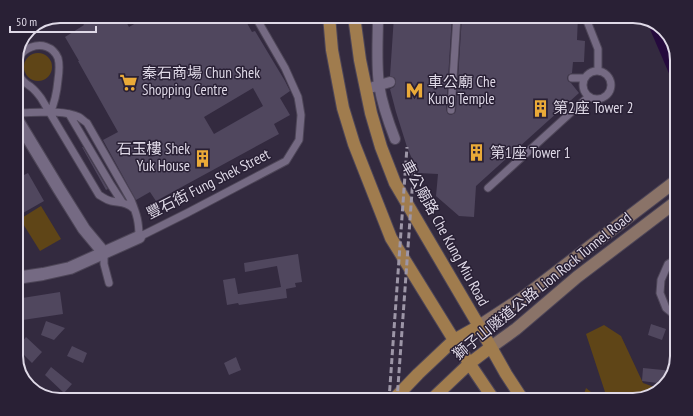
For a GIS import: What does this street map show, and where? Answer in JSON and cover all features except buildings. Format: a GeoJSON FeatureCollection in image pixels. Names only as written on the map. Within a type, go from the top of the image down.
{"type":"FeatureCollection","features":[{"type":"Feature","properties":{"kind":"main road"},"geometry":{"type":"LineString","coordinates":[[330,23],[332,50],[342,108],[360,161],[391,238],[454,340],[489,393]]}},
{"type":"Feature","properties":{"kind":"main road","name":"車公廟路 Che Kung Miu Road"},"geometry":{"type":"LineString","coordinates":[[355,23],[360,60],[371,113],[381,147],[396,183],[519,393]]}},
{"type":"Feature","properties":{"kind":"main road","name":"獅子山隧道公路 Lion Rock Tunnel Road"},"geometry":{"type":"LineString","coordinates":[[400,393],[454,340],[480,326],[525,296],[670,185]]}},
{"type":"Feature","properties":{"kind":"main road","name":"獅子山隧道公路 Lion Rock Tunnel Road"},"geometry":{"type":"LineString","coordinates":[[438,393],[470,363],[516,329],[577,277],[670,207]]}},
{"type":"Feature","properties":{"kind":"street"},"geometry":{"type":"LineString","coordinates":[[378,23],[378,67],[380,85],[394,139]]}},
{"type":"Feature","properties":{"kind":"street"},"geometry":{"type":"LineString","coordinates":[[366,90],[390,82]]}},
{"type":"Feature","properties":{"kind":"street"},"geometry":{"type":"LineString","coordinates":[[23,130],[58,189],[80,222],[104,253]]}},
{"type":"Feature","properties":{"kind":"street","name":"豐石街 Fung Shek Street"},"geometry":{"type":"LineString","coordinates":[[23,277],[70,268],[139,237]]}},
{"type":"Feature","properties":{"kind":"lane","name":"豐石街 Fung Shek Street"},"geometry":{"type":"LineString","coordinates":[[139,237],[286,162],[299,140],[301,115],[298,97],[285,68],[259,23]]}},
{"type":"Feature","properties":{"kind":"lane"},"geometry":{"type":"LineString","coordinates":[[451,110],[457,23]]}},
{"type":"Feature","properties":{"kind":"lane"},"geometry":{"type":"LineString","coordinates":[[588,23],[598,49],[598,71]]}},
{"type":"Feature","properties":{"kind":"lane"},"geometry":{"type":"LineString","coordinates":[[24,51],[33,46],[43,46],[55,54],[58,58],[59,68],[57,87],[54,103],[50,112]]}},
{"type":"Feature","properties":{"kind":"lane"},"geometry":{"type":"LineString","coordinates":[[572,78],[584,78],[592,72],[604,72],[612,84],[611,91],[601,100],[595,100],[588,97],[583,90],[584,78]]}},
{"type":"Feature","properties":{"kind":"lane"},"geometry":{"type":"LineString","coordinates":[[23,81],[41,98],[99,194],[110,201],[122,202],[132,207],[137,214]]}},
{"type":"Feature","properties":{"kind":"lane"},"geometry":{"type":"LineString","coordinates":[[488,188],[588,97]]}},
{"type":"Feature","properties":{"kind":"lane"},"geometry":{"type":"LineString","coordinates":[[23,113],[60,112],[79,117],[87,123],[124,187],[137,214],[139,237]]}},
{"type":"Feature","properties":{"kind":"lane"},"geometry":{"type":"LineString","coordinates":[[69,114],[122,202]]}},
{"type":"Feature","properties":{"kind":"lane"},"geometry":{"type":"LineString","coordinates":[[104,253],[104,264],[108,283]]}},
{"type":"Feature","properties":{"kind":"lane"},"geometry":{"type":"LineString","coordinates":[[670,263],[661,280],[660,293],[666,308],[670,311]]}},
{"type":"Feature","properties":{"kind":"shaded area"},"geometry":{"type":"Polygon","coordinates":[[[649,27],[664,39],[668,48],[670,58],[670,76],[649,27]]]}},
{"type":"Feature","properties":{"kind":"shaded area"},"geometry":{"type":"Polygon","coordinates":[[[38,53],[48,57],[52,67],[48,77],[38,81],[28,77],[24,67],[28,57],[38,53]]]}},
{"type":"Feature","properties":{"kind":"shaded area"},"geometry":{"type":"Polygon","coordinates":[[[41,206],[61,239],[40,251],[23,224],[23,217],[41,206]]]}},
{"type":"Feature","properties":{"kind":"shaded area"},"geometry":{"type":"Polygon","coordinates":[[[604,325],[621,336],[643,383],[654,387],[638,393],[605,392],[586,334],[604,325]]]}},
{"type":"Feature","properties":{"kind":"shaded area"},"geometry":{"type":"Polygon","coordinates":[[[586,388],[592,393],[584,393],[586,388]]]}},
{"type":"Feature","properties":{"kind":"railway"},"geometry":{"type":"LineString","coordinates":[[389,393],[407,147]]}},
{"type":"Feature","properties":{"kind":"railway"},"geometry":{"type":"LineString","coordinates":[[398,393],[414,164]]}},
{"type":"Feature","properties":{"kind":"place","name":"秦石商場 Chun Shek Shopping Centre"},"geometry":{"type":"Point","coordinates":[129,82]}},
{"type":"Feature","properties":{"kind":"place","name":"車公廟 Che Kung Temple"},"geometry":{"type":"Point","coordinates":[415,91]}},
{"type":"Feature","properties":{"kind":"place","name":"第2座 Tower 2"},"geometry":{"type":"Point","coordinates":[540,108]}},
{"type":"Feature","properties":{"kind":"place","name":"第1座 Tower 1"},"geometry":{"type":"Point","coordinates":[477,153]}},
{"type":"Feature","properties":{"kind":"place","name":"石玉樓 Shek Yuk House"},"geometry":{"type":"Point","coordinates":[203,158]}}]}
